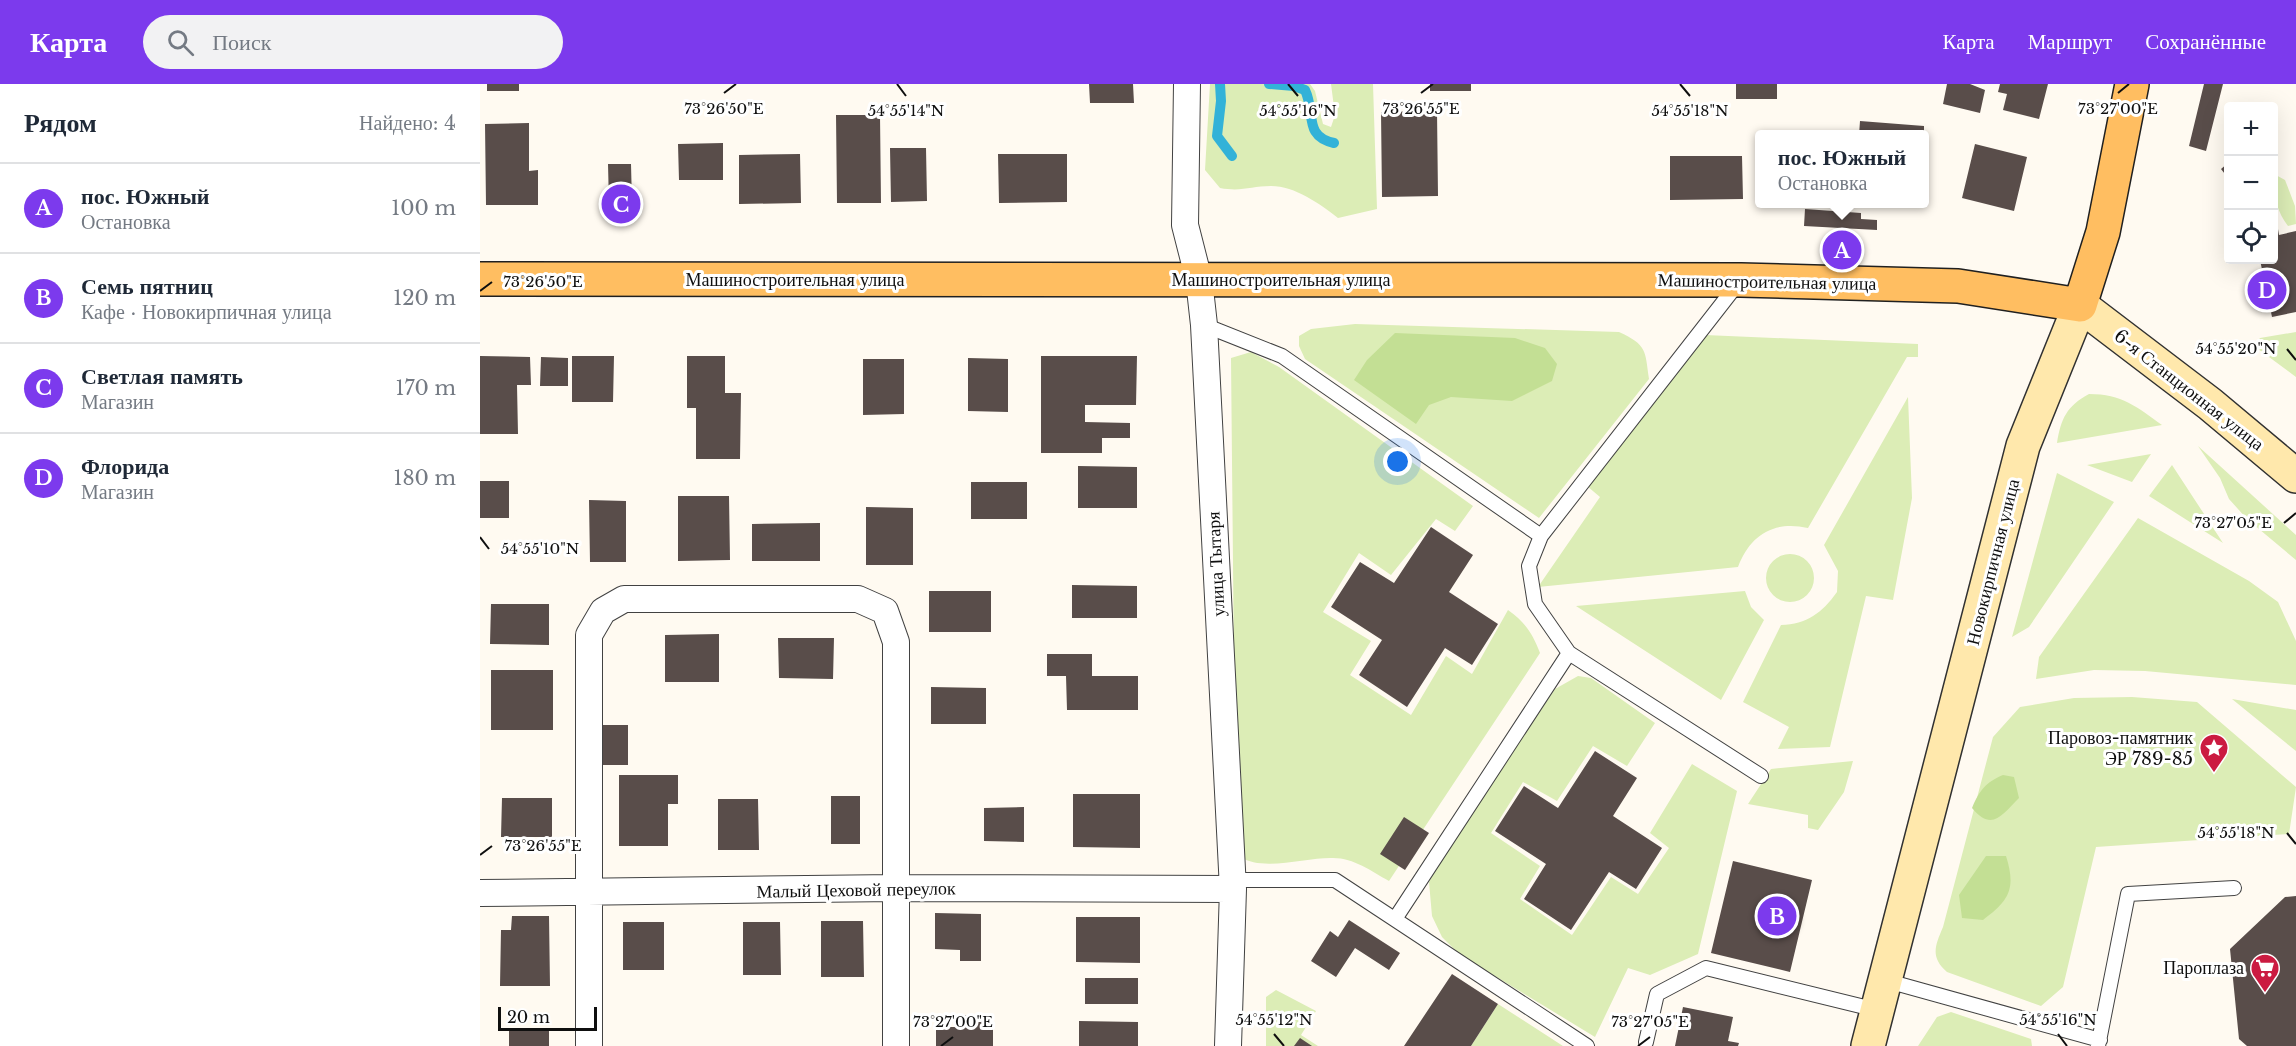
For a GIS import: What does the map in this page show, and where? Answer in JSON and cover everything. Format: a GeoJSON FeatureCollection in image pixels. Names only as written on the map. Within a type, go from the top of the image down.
{"type":"FeatureCollection","features":[{"type":"Feature","properties":{"kind":"main road","name":"Новокирпичная улица"},"geometry":{"type":"LineString","coordinates":[[1868,1046],[2023,446],[2080,305],[2103,232],[2132,84]]}},
{"type":"Feature","properties":{"kind":"main road","name":"Машиностроительная улица"},"geometry":{"type":"LineString","coordinates":[[480,279],[1741,280],[1958,286],[2080,305]]}},
{"type":"Feature","properties":{"kind":"main road","name":"6-я Станционная улица"},"geometry":{"type":"LineString","coordinates":[[2080,305],[2210,404],[2296,476]]}},
{"type":"Feature","properties":{"kind":"street","name":"улица Тытаря"},"geometry":{"type":"LineString","coordinates":[[1187,84],[1185,225],[1199,280],[1204,324],[1233,884],[1228,1046]]}},
{"type":"Feature","properties":{"kind":"street"},"geometry":{"type":"LineString","coordinates":[[589,1046],[589,634],[603,611],[624,599],[858,599],[885,611],[896,642],[896,1046]]}},
{"type":"Feature","properties":{"kind":"street","name":"Малый Цеховой переулок"},"geometry":{"type":"LineString","coordinates":[[480,893],[589,894],[1233,884]]}},
{"type":"Feature","properties":{"kind":"lane"},"geometry":{"type":"LineString","coordinates":[[1741,280],[1540,536],[1528,566],[1535,604],[1569,653],[1761,776]]}},
{"type":"Feature","properties":{"kind":"lane"},"geometry":{"type":"LineString","coordinates":[[1204,324],[1282,356],[1540,536]]}},
{"type":"Feature","properties":{"kind":"lane"},"geometry":{"type":"LineString","coordinates":[[1395,919],[1569,653]]}},
{"type":"Feature","properties":{"kind":"lane"},"geometry":{"type":"LineString","coordinates":[[1233,884],[1335,880],[1587,1046]]}},
{"type":"Feature","properties":{"kind":"lane"},"geometry":{"type":"LineString","coordinates":[[1646,1042],[1657,994],[1706,968],[1881,995],[2099,1043],[2128,894],[2234,888]]}},
{"type":"Feature","properties":{"kind":"green space"},"geometry":{"type":"Polygon","coordinates":[[[1210,84],[1310,84],[1315,91],[1323,124],[1331,127],[1335,115],[1331,84],[1373,84],[1377,209],[1338,218],[1315,202],[1289,189],[1271,186],[1220,188],[1205,170],[1210,84]]]}},
{"type":"Feature","properties":{"kind":"green space"},"geometry":{"type":"Polygon","coordinates":[[[2278,176],[2285,180],[2295,206],[2296,224],[2288,226],[2278,208],[2278,176]]]}},
{"type":"Feature","properties":{"kind":"green space"},"geometry":{"type":"Polygon","coordinates":[[[1355,324],[1619,332],[1640,345],[1647,361],[1649,379],[1539,518],[1305,359],[1299,346],[1299,336],[1311,329],[1355,324]]]}},
{"type":"Feature","properties":{"kind":"green space"},"geometry":{"type":"Polygon","coordinates":[[[2296,332],[2296,377],[2254,346],[2260,338],[2296,332]]]}},
{"type":"Feature","properties":{"kind":"green space"},"geometry":{"type":"Polygon","coordinates":[[[1395,333],[1515,338],[1545,348],[1557,364],[1552,381],[1512,401],[1451,397],[1429,405],[1416,424],[1354,380],[1367,360],[1395,333]]]}},
{"type":"Feature","properties":{"kind":"green space"},"geometry":{"type":"Polygon","coordinates":[[[1705,335],[1918,344],[1918,357],[1907,357],[1808,528],[1784,526],[1765,532],[1749,546],[1738,567],[1538,587],[1600,497],[1587,486],[1705,335]]]}},
{"type":"Feature","properties":{"kind":"green space"},"geometry":{"type":"Polygon","coordinates":[[[1251,352],[1279,367],[1473,506],[1455,531],[1436,519],[1391,575],[1359,553],[1323,612],[1371,641],[1350,675],[1411,715],[1446,656],[1472,674],[1508,610],[1528,629],[1540,653],[1389,881],[1348,860],[1323,858],[1273,864],[1250,861],[1241,857],[1234,667],[1231,358],[1251,352]]]}},
{"type":"Feature","properties":{"kind":"green space"},"geometry":{"type":"Polygon","coordinates":[[[2089,394],[2120,399],[2137,407],[2162,425],[2057,443],[2066,414],[2075,403],[2089,394]]]}},
{"type":"Feature","properties":{"kind":"green space"},"geometry":{"type":"Polygon","coordinates":[[[1908,397],[1912,498],[1893,600],[1866,596],[1830,747],[1778,749],[1789,727],[1743,702],[1781,625],[1799,622],[1813,616],[1826,606],[1837,592],[1838,571],[1824,545],[1908,397]]]}},
{"type":"Feature","properties":{"kind":"green space"},"geometry":{"type":"Polygon","coordinates":[[[2198,446],[2296,535],[2296,560],[2247,519],[2229,499],[2220,478],[2198,446]]]}},
{"type":"Feature","properties":{"kind":"green space"},"geometry":{"type":"Polygon","coordinates":[[[2151,454],[2132,482],[2087,465],[2151,454]]]}},
{"type":"Feature","properties":{"kind":"green space"},"geometry":{"type":"Polygon","coordinates":[[[2172,465],[2223,543],[2149,496],[2172,465]]]}},
{"type":"Feature","properties":{"kind":"green space"},"geometry":{"type":"Polygon","coordinates":[[[2057,473],[2114,502],[2029,627],[2012,637],[2057,473]]]}},
{"type":"Feature","properties":{"kind":"green space"},"geometry":{"type":"Polygon","coordinates":[[[2138,518],[2249,581],[2278,602],[2296,641],[2296,685],[2145,671],[2094,670],[2036,679],[2039,657],[2138,518]]]}},
{"type":"Feature","properties":{"kind":"green space"},"geometry":{"type":"Polygon","coordinates":[[[1785,554],[1795,554],[1807,561],[1814,573],[1814,583],[1807,595],[1795,602],[1785,602],[1770,591],[1766,583],[1766,573],[1777,558],[1785,554]]]}},
{"type":"Feature","properties":{"kind":"green space"},"geometry":{"type":"Polygon","coordinates":[[[1745,591],[1751,607],[1764,620],[1721,700],[1576,606],[1745,591]]]}},
{"type":"Feature","properties":{"kind":"green space"},"geometry":{"type":"Polygon","coordinates":[[[1578,676],[1591,678],[1655,723],[1627,766],[1593,746],[1557,801],[1523,782],[1491,833],[1540,866],[1520,899],[1572,935],[1611,877],[1638,894],[1669,848],[1650,833],[1692,764],[1737,791],[1698,954],[1650,975],[1628,968],[1595,1037],[1459,954],[1442,937],[1432,916],[1429,882],[1444,852],[1555,689],[1578,676]]]}},
{"type":"Feature","properties":{"kind":"green space"},"geometry":{"type":"Polygon","coordinates":[[[2132,697],[2197,702],[2296,787],[2289,834],[2096,847],[2063,987],[2041,1006],[1947,972],[1938,961],[1936,946],[1993,737],[2020,707],[2074,698],[2132,697]]]}},
{"type":"Feature","properties":{"kind":"green space"},"geometry":{"type":"Polygon","coordinates":[[[2232,699],[2296,710],[2296,751],[2232,699]]]}},
{"type":"Feature","properties":{"kind":"green space"},"geometry":{"type":"Polygon","coordinates":[[[1853,761],[1844,792],[1818,830],[1808,828],[1808,815],[1748,804],[1771,769],[1853,761]]]}},
{"type":"Feature","properties":{"kind":"green space"},"geometry":{"type":"Polygon","coordinates":[[[2003,775],[2014,777],[2019,798],[2002,815],[1991,820],[1985,819],[1972,808],[1984,788],[2003,775]]]}},
{"type":"Feature","properties":{"kind":"green space"},"geometry":{"type":"Polygon","coordinates":[[[1986,856],[2006,856],[2010,877],[2008,892],[1999,906],[1983,920],[1962,918],[1959,895],[1986,856]]]}},
{"type":"Feature","properties":{"kind":"green space"},"geometry":{"type":"Polygon","coordinates":[[[1276,990],[1316,1011],[1301,1035],[1318,1046],[1266,1046],[1266,997],[1276,990]]]}},
{"type":"Feature","properties":{"kind":"green space"},"geometry":{"type":"Polygon","coordinates":[[[1498,1004],[1563,1046],[1471,1046],[1498,1004]]]}},
{"type":"Feature","properties":{"kind":"green space"},"geometry":{"type":"Polygon","coordinates":[[[1951,1012],[2031,1039],[2032,1046],[1918,1046],[1937,1017],[1951,1012]]]}},
{"type":"Feature","properties":{"kind":"building"},"geometry":{"type":"Polygon","coordinates":[[[487,84],[519,84],[519,91],[487,91],[487,84]]]}},
{"type":"Feature","properties":{"kind":"building"},"geometry":{"type":"Polygon","coordinates":[[[1089,84],[1133,84],[1134,103],[1090,103],[1089,84]]]}},
{"type":"Feature","properties":{"kind":"building"},"geometry":{"type":"Polygon","coordinates":[[[1430,84],[1471,84],[1471,91],[1430,91],[1430,84]]]}},
{"type":"Feature","properties":{"kind":"building"},"geometry":{"type":"Polygon","coordinates":[[[1736,84],[1777,84],[1777,99],[1736,99],[1736,84]]]}},
{"type":"Feature","properties":{"kind":"building"},"geometry":{"type":"Polygon","coordinates":[[[1947,84],[1970,84],[1985,90],[1980,113],[1943,104],[1947,84]]]}},
{"type":"Feature","properties":{"kind":"building"},"geometry":{"type":"Polygon","coordinates":[[[2000,84],[2048,84],[2039,119],[2003,110],[2007,94],[1998,92],[2000,84]]]}},
{"type":"Feature","properties":{"kind":"building"},"geometry":{"type":"Polygon","coordinates":[[[2204,84],[2223,84],[2206,151],[2189,146],[2204,84]]]}},
{"type":"Feature","properties":{"kind":"building"},"geometry":{"type":"Polygon","coordinates":[[[1437,111],[1438,196],[1382,197],[1381,112],[1437,111]]]}},
{"type":"Feature","properties":{"kind":"building"},"geometry":{"type":"Polygon","coordinates":[[[836,115],[880,115],[881,203],[837,203],[836,115]]]}},
{"type":"Feature","properties":{"kind":"building"},"geometry":{"type":"Polygon","coordinates":[[[1860,121],[1924,126],[1924,130],[1859,130],[1860,121]]]}},
{"type":"Feature","properties":{"kind":"building"},"geometry":{"type":"Polygon","coordinates":[[[529,123],[529,171],[538,170],[538,205],[486,205],[485,124],[529,123]]]}},
{"type":"Feature","properties":{"kind":"building"},"geometry":{"type":"Polygon","coordinates":[[[723,143],[723,180],[679,180],[678,144],[723,143]]]}},
{"type":"Feature","properties":{"kind":"building"},"geometry":{"type":"Polygon","coordinates":[[[1975,144],[2027,157],[2014,211],[1962,198],[1975,144]]]}},
{"type":"Feature","properties":{"kind":"building"},"geometry":{"type":"Polygon","coordinates":[[[890,148],[926,148],[927,201],[891,202],[890,148]]]}},
{"type":"Feature","properties":{"kind":"building"},"geometry":{"type":"Polygon","coordinates":[[[800,154],[801,203],[739,204],[739,155],[800,154]]]}},
{"type":"Feature","properties":{"kind":"building"},"geometry":{"type":"Polygon","coordinates":[[[998,154],[1067,154],[1067,202],[999,203],[998,154]]]}},
{"type":"Feature","properties":{"kind":"building"},"geometry":{"type":"Polygon","coordinates":[[[1670,156],[1742,156],[1743,199],[1670,200],[1670,156]]]}},
{"type":"Feature","properties":{"kind":"building"},"geometry":{"type":"Polygon","coordinates":[[[608,164],[631,164],[632,203],[609,204],[608,164]]]}},
{"type":"Feature","properties":{"kind":"building"},"geometry":{"type":"Polygon","coordinates":[[[1805,209],[1861,213],[1861,219],[1877,220],[1877,230],[1804,226],[1805,209]]]}},
{"type":"Feature","properties":{"kind":"building"},"geometry":{"type":"Polygon","coordinates":[[[2278,229],[2279,235],[2296,231],[2296,312],[2272,317],[2261,264],[2278,264],[2278,229]]]}},
{"type":"Feature","properties":{"kind":"building"},"geometry":{"type":"Polygon","coordinates":[[[480,356],[530,357],[531,385],[517,385],[518,434],[480,434],[480,356]]]}},
{"type":"Feature","properties":{"kind":"building"},"geometry":{"type":"Polygon","coordinates":[[[572,356],[614,356],[613,402],[572,402],[572,356]]]}},
{"type":"Feature","properties":{"kind":"building"},"geometry":{"type":"Polygon","coordinates":[[[687,356],[725,356],[725,393],[741,393],[740,459],[696,459],[696,408],[687,408],[687,356]]]}},
{"type":"Feature","properties":{"kind":"building"},"geometry":{"type":"Polygon","coordinates":[[[1041,356],[1137,356],[1136,405],[1085,405],[1085,422],[1130,423],[1130,438],[1102,438],[1102,453],[1041,453],[1041,356]]]}},
{"type":"Feature","properties":{"kind":"building"},"geometry":{"type":"Polygon","coordinates":[[[541,357],[568,358],[568,386],[540,386],[541,357]]]}},
{"type":"Feature","properties":{"kind":"building"},"geometry":{"type":"Polygon","coordinates":[[[968,358],[1008,359],[1008,412],[968,411],[968,358]]]}},
{"type":"Feature","properties":{"kind":"building"},"geometry":{"type":"Polygon","coordinates":[[[863,359],[904,359],[904,414],[863,415],[863,359]]]}},
{"type":"Feature","properties":{"kind":"building"},"geometry":{"type":"Polygon","coordinates":[[[1078,466],[1137,467],[1137,508],[1078,508],[1078,466]]]}},
{"type":"Feature","properties":{"kind":"building"},"geometry":{"type":"Polygon","coordinates":[[[480,481],[509,481],[509,518],[480,518],[480,481]]]}},
{"type":"Feature","properties":{"kind":"building"},"geometry":{"type":"Polygon","coordinates":[[[971,482],[1027,482],[1027,519],[971,519],[971,482]]]}},
{"type":"Feature","properties":{"kind":"building"},"geometry":{"type":"Polygon","coordinates":[[[678,496],[729,496],[730,560],[678,561],[678,496]]]}},
{"type":"Feature","properties":{"kind":"building"},"geometry":{"type":"Polygon","coordinates":[[[589,500],[626,501],[626,562],[590,562],[589,500]]]}},
{"type":"Feature","properties":{"kind":"building"},"geometry":{"type":"Polygon","coordinates":[[[866,507],[913,508],[913,565],[866,565],[866,507]]]}},
{"type":"Feature","properties":{"kind":"building"},"geometry":{"type":"Polygon","coordinates":[[[820,523],[820,561],[752,561],[752,524],[820,523]]]}},
{"type":"Feature","properties":{"kind":"building"},"geometry":{"type":"Polygon","coordinates":[[[1431,527],[1473,555],[1449,592],[1498,624],[1472,665],[1445,648],[1407,707],[1359,675],[1382,640],[1331,607],[1360,562],[1394,583],[1431,527]]]}},
{"type":"Feature","properties":{"kind":"building"},"geometry":{"type":"Polygon","coordinates":[[[1072,585],[1137,586],[1137,618],[1072,618],[1072,585]]]}},
{"type":"Feature","properties":{"kind":"building"},"geometry":{"type":"Polygon","coordinates":[[[929,591],[991,591],[991,632],[929,632],[929,591]]]}},
{"type":"Feature","properties":{"kind":"building"},"geometry":{"type":"Polygon","coordinates":[[[491,604],[549,604],[549,645],[490,644],[491,604]]]}},
{"type":"Feature","properties":{"kind":"building"},"geometry":{"type":"Polygon","coordinates":[[[719,634],[719,682],[665,682],[665,635],[719,634]]]}},
{"type":"Feature","properties":{"kind":"building"},"geometry":{"type":"Polygon","coordinates":[[[778,638],[834,638],[833,679],[779,678],[778,638]]]}},
{"type":"Feature","properties":{"kind":"building"},"geometry":{"type":"Polygon","coordinates":[[[1047,654],[1092,654],[1092,676],[1138,676],[1138,710],[1067,710],[1066,676],[1047,676],[1047,654]]]}},
{"type":"Feature","properties":{"kind":"building"},"geometry":{"type":"Polygon","coordinates":[[[491,670],[553,670],[553,730],[491,730],[491,670]]]}},
{"type":"Feature","properties":{"kind":"building"},"geometry":{"type":"Polygon","coordinates":[[[931,687],[986,688],[986,724],[931,724],[931,687]]]}},
{"type":"Feature","properties":{"kind":"building"},"geometry":{"type":"Polygon","coordinates":[[[602,725],[628,725],[628,765],[602,765],[602,725]]]}},
{"type":"Feature","properties":{"kind":"building"},"geometry":{"type":"Polygon","coordinates":[[[1595,751],[1637,778],[1613,816],[1662,848],[1636,889],[1609,872],[1571,930],[1524,899],[1546,864],[1495,831],[1524,786],[1558,808],[1595,751]]]}},
{"type":"Feature","properties":{"kind":"building"},"geometry":{"type":"Polygon","coordinates":[[[619,775],[678,775],[678,804],[668,804],[668,846],[619,846],[619,775]]]}},
{"type":"Feature","properties":{"kind":"building"},"geometry":{"type":"Polygon","coordinates":[[[1073,794],[1140,794],[1140,848],[1073,847],[1073,794]]]}},
{"type":"Feature","properties":{"kind":"building"},"geometry":{"type":"Polygon","coordinates":[[[831,796],[860,796],[860,844],[831,844],[831,796]]]}},
{"type":"Feature","properties":{"kind":"building"},"geometry":{"type":"Polygon","coordinates":[[[502,798],[552,798],[552,837],[501,837],[502,798]]]}},
{"type":"Feature","properties":{"kind":"building"},"geometry":{"type":"Polygon","coordinates":[[[718,799],[758,799],[759,850],[718,850],[718,799]]]}},
{"type":"Feature","properties":{"kind":"building"},"geometry":{"type":"Polygon","coordinates":[[[1024,807],[1024,842],[984,841],[984,808],[1024,807]]]}},
{"type":"Feature","properties":{"kind":"building"},"geometry":{"type":"Polygon","coordinates":[[[1404,817],[1429,833],[1405,870],[1380,854],[1404,817]]]}},
{"type":"Feature","properties":{"kind":"building"},"geometry":{"type":"Polygon","coordinates":[[[1733,861],[1812,880],[1790,972],[1711,953],[1733,861]]]}},
{"type":"Feature","properties":{"kind":"building","name":"Пароплаза"},"geometry":{"type":"Polygon","coordinates":[[[2296,896],[2296,1046],[2247,1046],[2239,1039],[2230,949],[2285,897],[2296,896]]]}},
{"type":"Feature","properties":{"kind":"building"},"geometry":{"type":"Polygon","coordinates":[[[935,913],[981,914],[981,961],[960,961],[960,950],[935,949],[935,913]]]}},
{"type":"Feature","properties":{"kind":"building"},"geometry":{"type":"Polygon","coordinates":[[[512,916],[549,916],[550,986],[500,986],[501,930],[511,930],[512,916]]]}},
{"type":"Feature","properties":{"kind":"building"},"geometry":{"type":"Polygon","coordinates":[[[1076,917],[1140,917],[1140,963],[1076,962],[1076,917]]]}},
{"type":"Feature","properties":{"kind":"building"},"geometry":{"type":"Polygon","coordinates":[[[1349,920],[1400,953],[1389,970],[1355,948],[1336,977],[1311,961],[1330,931],[1338,937],[1349,920]]]}},
{"type":"Feature","properties":{"kind":"building"},"geometry":{"type":"Polygon","coordinates":[[[821,921],[863,921],[864,977],[821,977],[821,921]]]}},
{"type":"Feature","properties":{"kind":"building"},"geometry":{"type":"Polygon","coordinates":[[[623,922],[664,922],[664,970],[623,970],[623,922]]]}},
{"type":"Feature","properties":{"kind":"building"},"geometry":{"type":"Polygon","coordinates":[[[743,922],[780,922],[781,975],[743,975],[743,922]]]}},
{"type":"Feature","properties":{"kind":"building"},"geometry":{"type":"Polygon","coordinates":[[[1452,974],[1498,1004],[1471,1046],[1404,1046],[1452,974]]]}},
{"type":"Feature","properties":{"kind":"building"},"geometry":{"type":"Polygon","coordinates":[[[1085,978],[1138,978],[1138,1004],[1085,1004],[1085,978]]]}},
{"type":"Feature","properties":{"kind":"building"},"geometry":{"type":"Polygon","coordinates":[[[1683,1007],[1733,1017],[1728,1041],[1739,1043],[1738,1046],[1675,1046],[1683,1007]]]}},
{"type":"Feature","properties":{"kind":"building"},"geometry":{"type":"Polygon","coordinates":[[[957,1015],[993,1015],[993,1046],[936,1046],[936,1027],[957,1027],[957,1015]]]}},
{"type":"Feature","properties":{"kind":"building"},"geometry":{"type":"Polygon","coordinates":[[[1079,1021],[1138,1022],[1138,1046],[1079,1046],[1079,1021]]]}},
{"type":"Feature","properties":{"kind":"building"},"geometry":{"type":"Polygon","coordinates":[[[509,1031],[549,1031],[549,1046],[509,1046],[509,1031]]]}},
{"type":"Feature","properties":{"kind":"building"},"geometry":{"type":"Polygon","coordinates":[[[1300,1038],[1312,1046],[1294,1046],[1300,1038]]]}},
{"type":"Feature","properties":{"kind":"waterway"},"geometry":{"type":"LineString","coordinates":[[1220,84],[1221,101],[1217,136],[1232,156]]}},
{"type":"Feature","properties":{"kind":"waterway"},"geometry":{"type":"LineString","coordinates":[[1269,84],[1294,86],[1305,90],[1314,129],[1324,140],[1334,143]]}},
{"type":"Feature","properties":{"kind":"place","name":"Светлая память"},"geometry":{"type":"Point","coordinates":[621,204]}},
{"type":"Feature","properties":{"kind":"place","name":"пос. Южный"},"geometry":{"type":"Point","coordinates":[1842,250]}},
{"type":"Feature","properties":{"kind":"place","name":"Флорида"},"geometry":{"type":"Point","coordinates":[2267,290]}},
{"type":"Feature","properties":{"kind":"place","name":"Паровоз-памятник ЭР 789-85"},"geometry":{"type":"Point","coordinates":[2214,774]}},
{"type":"Feature","properties":{"kind":"place","name":"Семь пятниц"},"geometry":{"type":"Point","coordinates":[1777,916]}},
{"type":"Feature","properties":{"kind":"place","name":"Пароплаза"},"geometry":{"type":"Point","coordinates":[2265,994]}}]}
